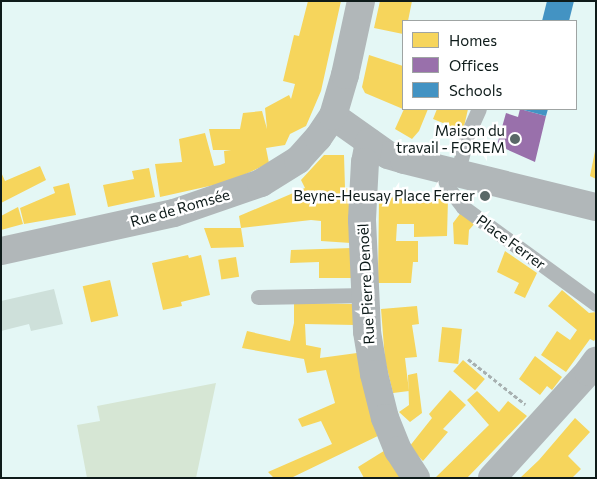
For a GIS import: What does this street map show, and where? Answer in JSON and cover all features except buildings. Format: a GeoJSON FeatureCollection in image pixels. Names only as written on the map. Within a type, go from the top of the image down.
{"type":"FeatureCollection","features":[{"type":"Feature","properties":{"kind":"street","name":"Rue de Romsée"},"geometry":{"type":"LineString","coordinates":[[1,251],[174,213],[261,183],[298,160],[318,138],[333,116],[345,75],[361,1]]}},
{"type":"Feature","properties":{"kind":"street"},"geometry":{"type":"LineString","coordinates":[[333,116],[388,154],[596,207]]}},
{"type":"Feature","properties":{"kind":"street","name":"Rue Pierre Denoël"},"geometry":{"type":"LineString","coordinates":[[369,142],[362,220],[367,332],[385,418],[398,450],[416,478]]}},
{"type":"Feature","properties":{"kind":"street"},"geometry":{"type":"LineString","coordinates":[[492,478],[545,419],[593,374]]}},
{"type":"Feature","properties":{"kind":"lane"},"geometry":{"type":"LineString","coordinates":[[449,171],[479,110]]}},
{"type":"Feature","properties":{"kind":"lane","name":"Place Ferrer"},"geometry":{"type":"LineString","coordinates":[[449,171],[448,188],[463,207],[596,304]]}},
{"type":"Feature","properties":{"kind":"lane"},"geometry":{"type":"LineString","coordinates":[[258,297],[366,296]]}},
{"type":"Feature","properties":{"kind":"path"},"geometry":{"type":"LineString","coordinates":[[468,360],[545,419]]}},
{"type":"Feature","properties":{"kind":"green space"},"geometry":{"type":"Polygon","coordinates":[[[216,383],[196,478],[87,478],[77,425],[100,421],[97,406],[216,383]]]}},
{"type":"Feature","properties":{"kind":"place","name":"Maison du travail - FOREM"},"geometry":{"type":"Point","coordinates":[515,139]}},
{"type":"Feature","properties":{"kind":"place","name":"Beyne-Heusay Place Ferrer"},"geometry":{"type":"Point","coordinates":[485,196]}}]}
